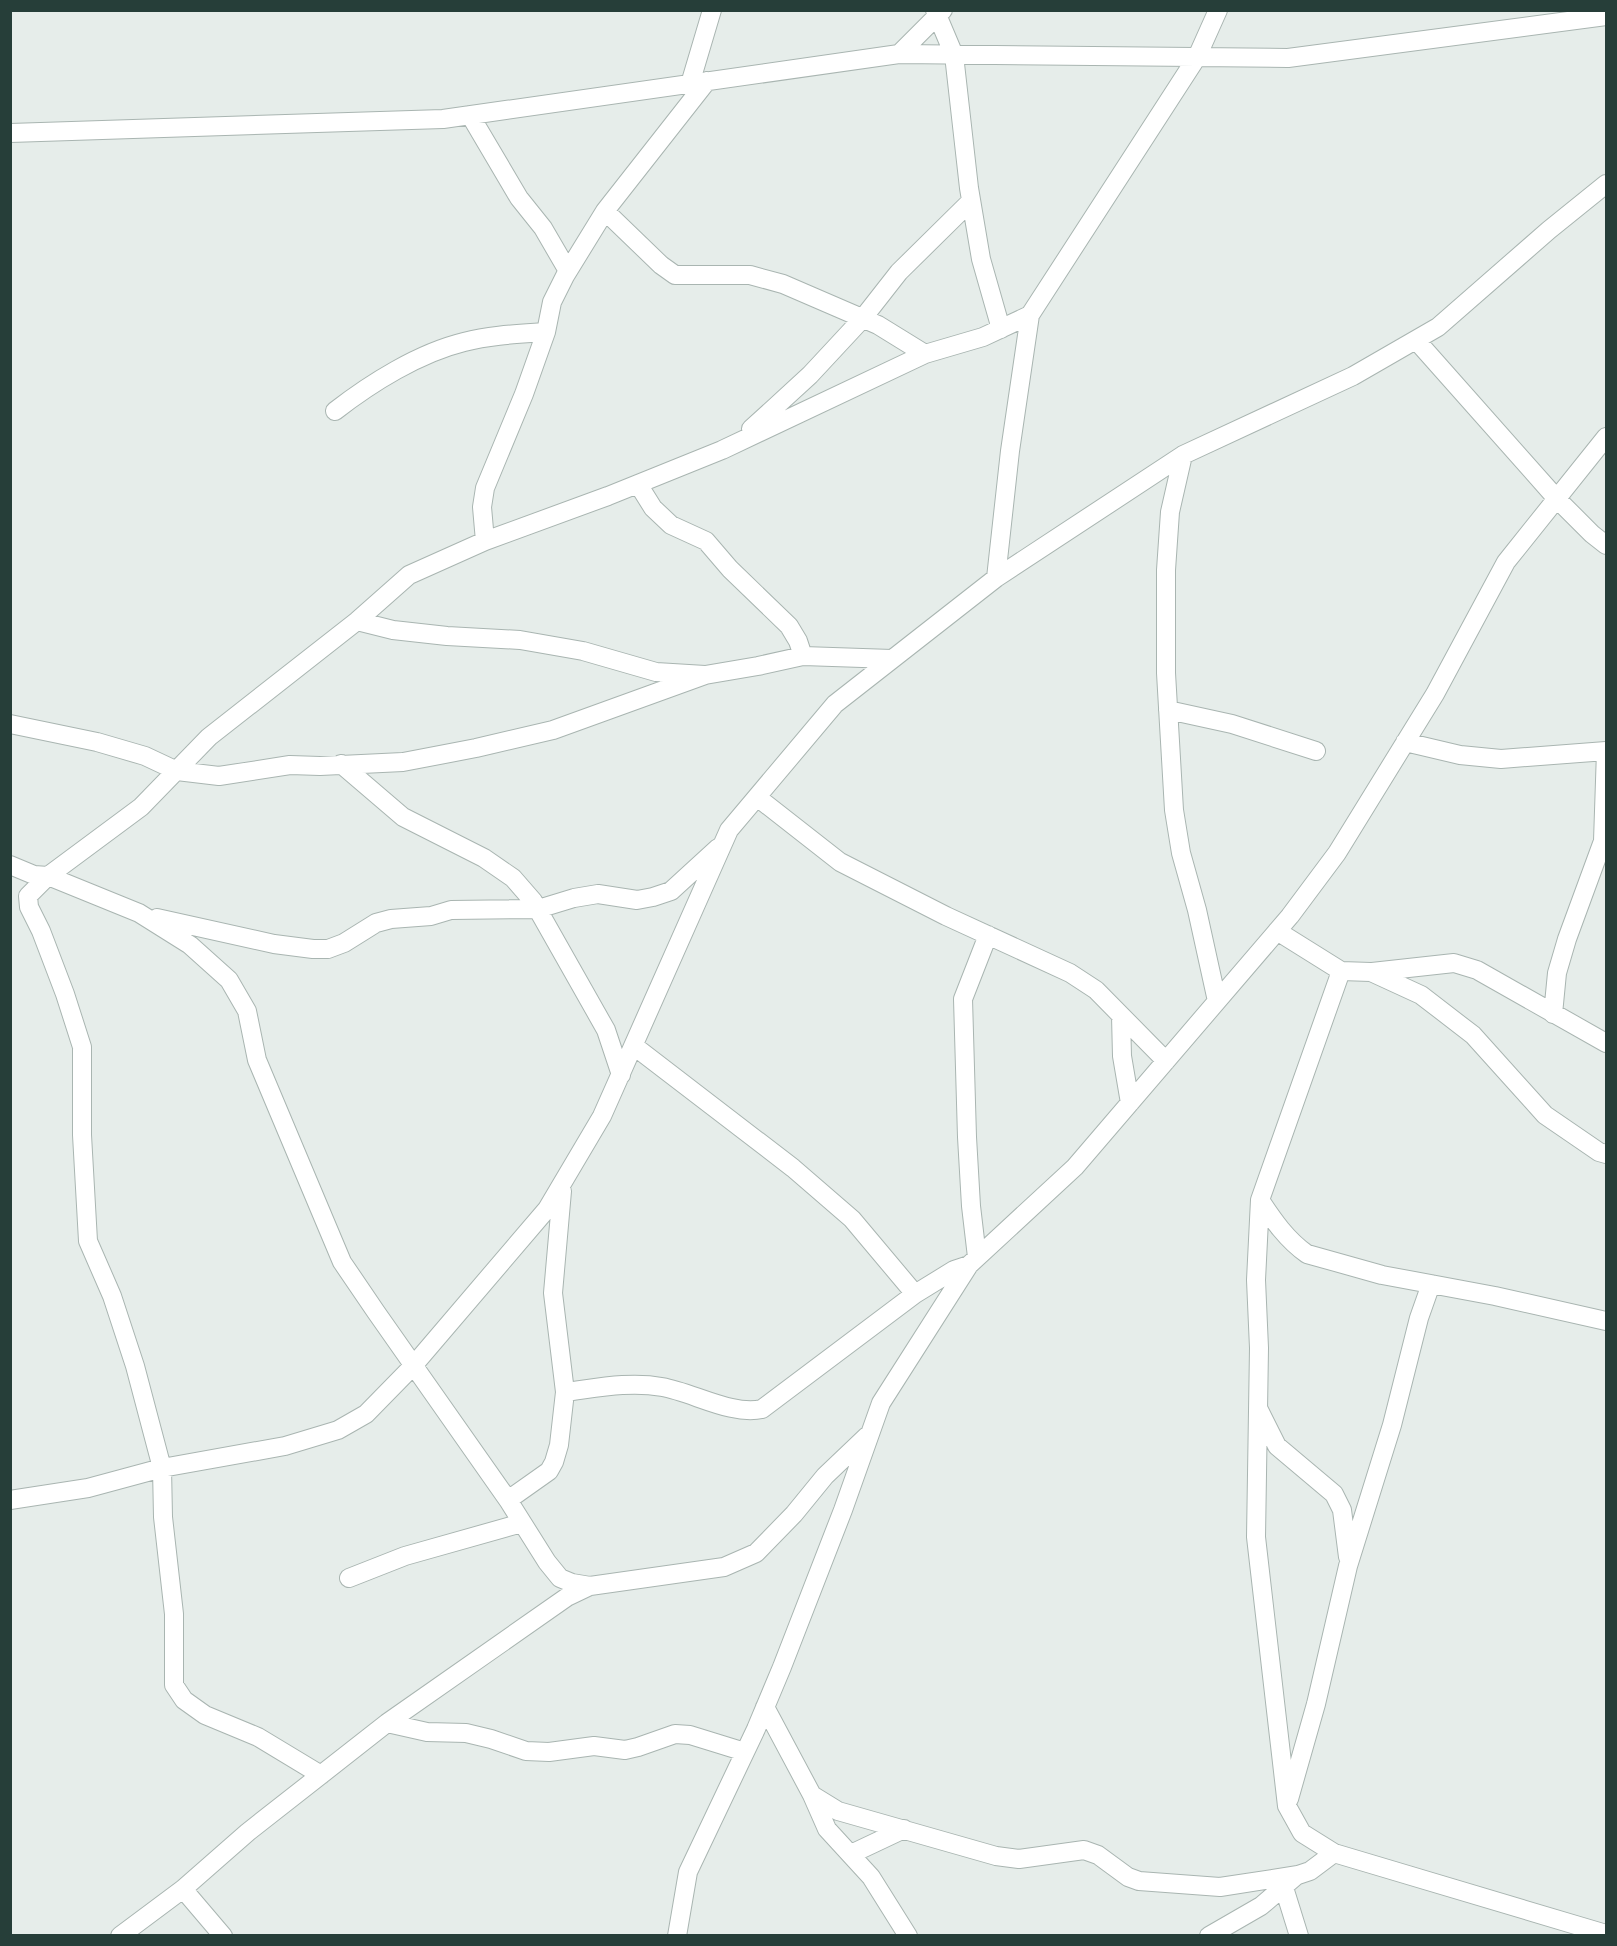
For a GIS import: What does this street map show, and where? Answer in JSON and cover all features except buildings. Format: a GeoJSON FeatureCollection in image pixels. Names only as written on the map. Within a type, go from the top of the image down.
{"type":"FeatureCollection","features":[{"type":"Feature","properties":{"kind":"street"},"geometry":{"type":"LineString","coordinates":[[485,541],[482,507],[484,488],[524,394],[546,332],[552,302],[605,211],[698,82],[712,10]]}},
{"type":"Feature","properties":{"kind":"street"},"geometry":{"type":"LineString","coordinates":[[996,578],[1010,451],[1030,315],[1197,57],[1218,10]]}},
{"type":"Feature","properties":{"kind":"street"},"geometry":{"type":"LineString","coordinates":[[899,54],[938,12],[954,55],[971,201],[981,259],[1002,328]]}},
{"type":"Feature","properties":{"kind":"street"},"geometry":{"type":"LineString","coordinates":[[10,133],[432,119],[899,54],[1288,58],[1606,16]]}},
{"type":"Feature","properties":{"kind":"street"},"geometry":{"type":"LineString","coordinates":[[470,115],[519,198],[543,228],[568,271]]}},
{"type":"Feature","properties":{"kind":"street"},"geometry":{"type":"LineString","coordinates":[[10,1500],[88,1488],[162,1468],[285,1446],[338,1431],[366,1414],[413,1366],[547,1209],[602,1116],[729,830],[835,704],[996,578],[1183,455],[1353,376],[1438,327],[1549,230],[1606,184]]}},
{"type":"Feature","properties":{"kind":"street"},"geometry":{"type":"LineString","coordinates":[[737,442],[810,375],[863,318],[899,272],[971,201]]}},
{"type":"Feature","properties":{"kind":"street"},"geometry":{"type":"LineString","coordinates":[[605,211],[661,265],[675,275],[750,275],[783,284],[878,325],[925,354]]}},
{"type":"Feature","properties":{"kind":"street"},"geometry":{"type":"LineString","coordinates":[[321,1775],[258,1737],[206,1716],[184,1700],[176,1689],[173,1672],[174,1614],[163,1517],[162,1468],[135,1366],[112,1296],[88,1240],[82,1135],[82,1047],[65,994],[41,931],[27,902],[28,896],[48,876],[141,807],[209,737],[357,621],[409,575],[485,541],[638,484],[737,442],[925,354],[983,337],[1030,315]]}},
{"type":"Feature","properties":{"kind":"street"},"geometry":{"type":"LineString","coordinates":[[335,411],[355,395],[402,366],[462,342],[497,336],[546,332]]}},
{"type":"Feature","properties":{"kind":"street"},"geometry":{"type":"LineString","coordinates":[[1416,340],[1557,499],[1606,545]]}},
{"type":"Feature","properties":{"kind":"street"},"geometry":{"type":"LineString","coordinates":[[677,1935],[688,1872],[765,1707],[843,1510],[881,1402],[973,1261],[1075,1167],[1277,931],[1336,853],[1435,694],[1506,562],[1606,437]]}},
{"type":"Feature","properties":{"kind":"street"},"geometry":{"type":"LineString","coordinates":[[1183,455],[1170,512],[1166,570],[1166,673],[1174,810],[1181,853],[1218,1001]]}},
{"type":"Feature","properties":{"kind":"street"},"geometry":{"type":"LineString","coordinates":[[638,484],[653,508],[671,525],[706,541],[730,569],[789,626],[798,641],[803,656]]}},
{"type":"Feature","properties":{"kind":"street"},"geometry":{"type":"LineString","coordinates":[[357,621],[393,630],[520,640],[583,651],[656,672],[705,675]]}},
{"type":"Feature","properties":{"kind":"street"},"geometry":{"type":"LineString","coordinates":[[10,724],[97,742],[145,756],[177,771],[219,776],[290,765],[403,762],[476,748],[553,730],[705,675],[803,656],[892,660]]}},
{"type":"Feature","properties":{"kind":"street"},"geometry":{"type":"LineString","coordinates":[[1168,710],[1232,724],[1316,750]]}},
{"type":"Feature","properties":{"kind":"street"},"geometry":{"type":"LineString","coordinates":[[1405,742],[1460,755],[1502,759],[1606,751],[1603,841],[1557,973],[1553,1014]]}},
{"type":"Feature","properties":{"kind":"street"},"geometry":{"type":"LineString","coordinates":[[341,764],[403,817],[484,858],[513,878],[538,909],[606,1030],[621,1075]]}},
{"type":"Feature","properties":{"kind":"street"},"geometry":{"type":"LineString","coordinates":[[757,797],[840,862],[946,916],[1070,973],[1096,990],[1166,1061]]}},
{"type":"Feature","properties":{"kind":"street"},"geometry":{"type":"LineString","coordinates":[[10,865],[34,875],[48,876],[139,913],[274,945],[313,950],[328,949],[344,943],[376,923],[391,919],[431,916],[451,910],[538,909],[574,898],[598,894],[637,900],[653,897],[671,891],[723,842]]}},
{"type":"Feature","properties":{"kind":"street"},"geometry":{"type":"LineString","coordinates":[[139,913],[190,945],[229,980],[247,1011],[256,1060],[342,1262],[560,1578],[590,1586]]}},
{"type":"Feature","properties":{"kind":"street"},"geometry":{"type":"LineString","coordinates":[[1277,931],[1341,971],[1371,972],[1454,963],[1477,969],[1606,1043]]}},
{"type":"Feature","properties":{"kind":"street"},"geometry":{"type":"LineString","coordinates":[[973,1261],[963,999],[988,935]]}},
{"type":"Feature","properties":{"kind":"street"},"geometry":{"type":"LineString","coordinates":[[1341,971],[1260,1200],[1256,1280],[1259,1348],[1256,1537],[1287,1806],[1302,1833],[1334,1853],[1569,1925],[1606,1934]]}},
{"type":"Feature","properties":{"kind":"street"},"geometry":{"type":"LineString","coordinates":[[1371,972],[1421,994],[1473,1035],[1545,1115],[1599,1152],[1606,1154]]}},
{"type":"Feature","properties":{"kind":"street"},"geometry":{"type":"LineString","coordinates":[[1121,1016],[1122,1056],[1130,1103]]}},
{"type":"Feature","properties":{"kind":"street"},"geometry":{"type":"LineString","coordinates":[[634,1046],[810,1182],[852,1219],[915,1294]]}},
{"type":"Feature","properties":{"kind":"street"},"geometry":{"type":"LineString","coordinates":[[508,1500],[549,1472],[559,1445],[565,1392],[553,1293],[563,1182]]}},
{"type":"Feature","properties":{"kind":"street"},"geometry":{"type":"LineString","coordinates":[[1260,1200],[1276,1224],[1298,1248],[1307,1254],[1382,1275],[1495,1296],[1606,1321]]}},
{"type":"Feature","properties":{"kind":"street"},"geometry":{"type":"LineString","coordinates":[[565,1392],[625,1385],[661,1387],[744,1410],[762,1409],[915,1294],[973,1261]]}},
{"type":"Feature","properties":{"kind":"street"},"geometry":{"type":"LineString","coordinates":[[1287,1806],[1316,1704],[1348,1566],[1392,1425],[1419,1318],[1431,1284]]}},
{"type":"Feature","properties":{"kind":"street"},"geometry":{"type":"LineString","coordinates":[[1258,1409],[1277,1446],[1334,1494],[1342,1510],[1348,1566]]}},
{"type":"Feature","properties":{"kind":"street"},"geometry":{"type":"LineString","coordinates":[[120,1935],[183,1888],[248,1832],[387,1723],[567,1597],[590,1586],[724,1567],[756,1553],[794,1514],[825,1476],[870,1433]]}},
{"type":"Feature","properties":{"kind":"street"},"geometry":{"type":"LineString","coordinates":[[349,1578],[405,1556],[522,1523]]}},
{"type":"Feature","properties":{"kind":"street"},"geometry":{"type":"LineString","coordinates":[[765,1707],[812,1795],[827,1829],[871,1877],[908,1935]]}},
{"type":"Feature","properties":{"kind":"street"},"geometry":{"type":"LineString","coordinates":[[387,1723],[427,1732],[466,1733],[526,1751],[549,1752],[594,1746],[625,1750],[675,1734],[690,1735],[745,1752]]}},
{"type":"Feature","properties":{"kind":"street"},"geometry":{"type":"LineString","coordinates":[[812,1795],[838,1811],[970,1849],[1019,1859],[1084,1850],[1098,1855],[1128,1877],[1139,1881],[1220,1887],[1288,1880],[1310,1871],[1334,1853]]}},
{"type":"Feature","properties":{"kind":"street"},"geometry":{"type":"LineString","coordinates":[[851,1854],[904,1829]]}},
{"type":"Feature","properties":{"kind":"street"},"geometry":{"type":"LineString","coordinates":[[1209,1935],[1261,1906],[1288,1880]]}},
{"type":"Feature","properties":{"kind":"street"},"geometry":{"type":"LineString","coordinates":[[1288,1880],[1299,1935]]}},
{"type":"Feature","properties":{"kind":"street"},"geometry":{"type":"LineString","coordinates":[[183,1888],[223,1935]]}}]}
